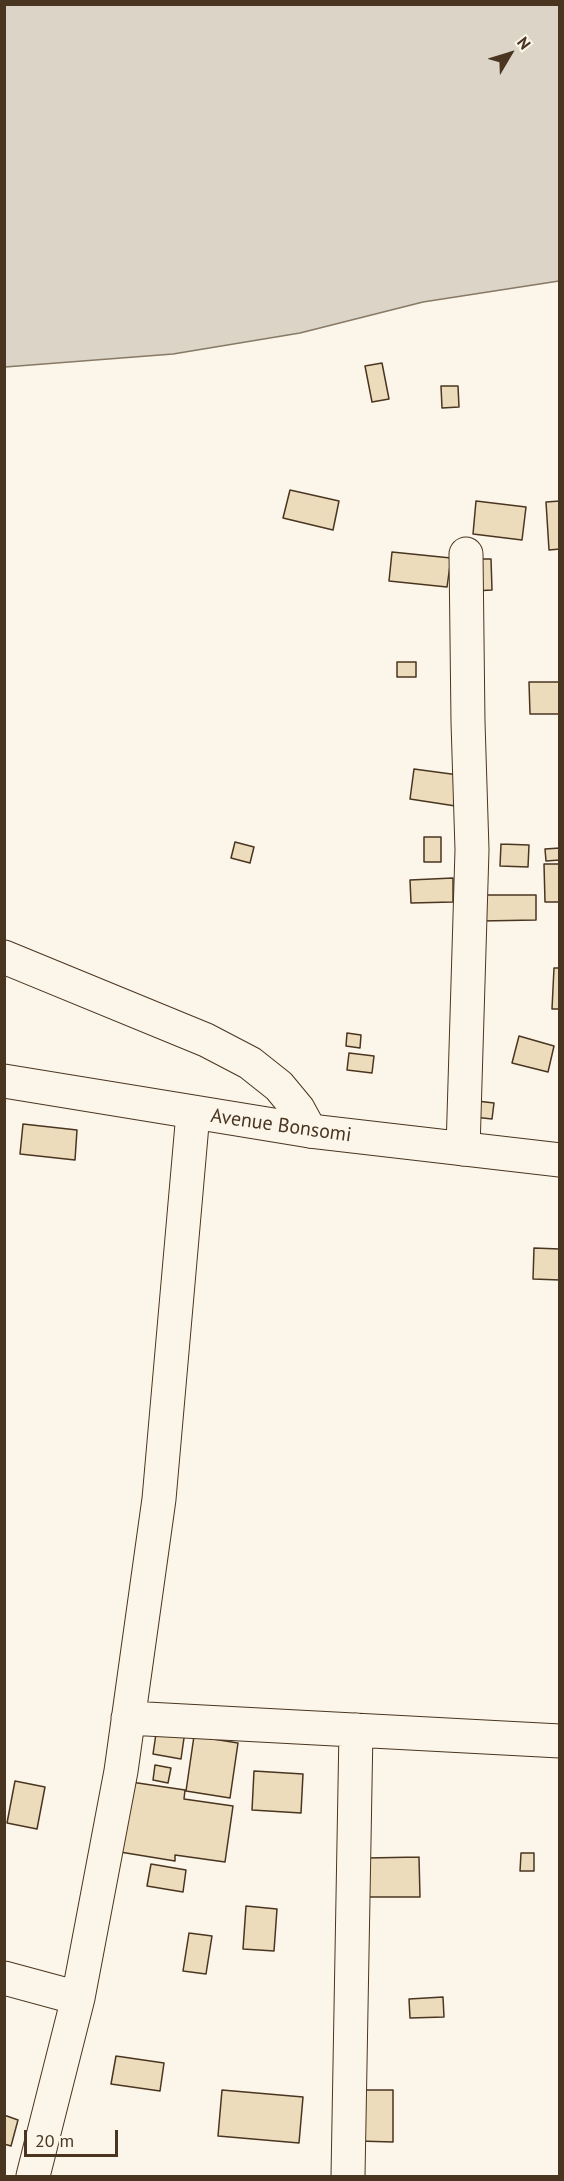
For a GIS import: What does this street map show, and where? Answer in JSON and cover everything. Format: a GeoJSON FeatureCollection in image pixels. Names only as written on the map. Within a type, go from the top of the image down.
{"type":"FeatureCollection","features":[{"type":"Feature","properties":{"kind":"street"},"geometry":{"type":"LineString","coordinates":[[463,1149],[472,850],[466,554]]}},
{"type":"Feature","properties":{"kind":"street"},"geometry":{"type":"LineString","coordinates":[[4,957],[206,1040],[250,1063],[279,1086],[298,1109],[310,1131]]}},
{"type":"Feature","properties":{"kind":"street","name":"Avenue Bonsomi"},"geometry":{"type":"LineString","coordinates":[[4,1081],[310,1131],[560,1161]]}},
{"type":"Feature","properties":{"kind":"street"},"geometry":{"type":"LineString","coordinates":[[33,2176],[78,1998],[121,1772],[159,1499],[193,1113]]}},
{"type":"Feature","properties":{"kind":"street"},"geometry":{"type":"LineString","coordinates":[[128,1718],[560,1741]]}},
{"type":"Feature","properties":{"kind":"street"},"geometry":{"type":"LineString","coordinates":[[348,2176],[356,1730]]}},
{"type":"Feature","properties":{"kind":"street"},"geometry":{"type":"LineString","coordinates":[[4,1978],[78,1998]]}},
{"type":"Feature","properties":{"kind":"shaded area"},"geometry":{"type":"Polygon","coordinates":[[[5,4],[559,5],[559,281],[423,302],[300,333],[173,354],[5,367],[5,4]]]}},
{"type":"Feature","properties":{"kind":"building"},"geometry":{"type":"Polygon","coordinates":[[[382,363],[389,399],[372,402],[365,366],[382,363]]]}},
{"type":"Feature","properties":{"kind":"building"},"geometry":{"type":"Polygon","coordinates":[[[441,386],[458,386],[459,407],[442,408],[441,386]]]}},
{"type":"Feature","properties":{"kind":"building"},"geometry":{"type":"Polygon","coordinates":[[[290,490],[339,501],[333,530],[283,518],[290,490]]]}},
{"type":"Feature","properties":{"kind":"building"},"geometry":{"type":"Polygon","coordinates":[[[476,501],[526,507],[522,540],[473,534],[476,501]]]}},
{"type":"Feature","properties":{"kind":"building"},"geometry":{"type":"Polygon","coordinates":[[[560,501],[560,549],[549,550],[546,502],[560,501]]]}},
{"type":"Feature","properties":{"kind":"building"},"geometry":{"type":"Polygon","coordinates":[[[392,552],[451,558],[447,587],[389,581],[392,552]]]}},
{"type":"Feature","properties":{"kind":"building"},"geometry":{"type":"Polygon","coordinates":[[[473,559],[491,559],[492,590],[474,591],[473,559]]]}},
{"type":"Feature","properties":{"kind":"building"},"geometry":{"type":"Polygon","coordinates":[[[397,662],[416,662],[416,677],[397,677],[397,662]]]}},
{"type":"Feature","properties":{"kind":"building"},"geometry":{"type":"Polygon","coordinates":[[[529,682],[560,682],[560,714],[530,714],[529,682]]]}},
{"type":"Feature","properties":{"kind":"building"},"geometry":{"type":"Polygon","coordinates":[[[414,769],[466,776],[462,807],[410,799],[414,769]]]}},
{"type":"Feature","properties":{"kind":"building"},"geometry":{"type":"Polygon","coordinates":[[[424,837],[441,837],[441,862],[424,862],[424,837]]]}},
{"type":"Feature","properties":{"kind":"building"},"geometry":{"type":"Polygon","coordinates":[[[235,842],[254,847],[250,863],[231,858],[235,842]]]}},
{"type":"Feature","properties":{"kind":"building"},"geometry":{"type":"Polygon","coordinates":[[[501,844],[529,845],[528,867],[500,866],[501,844]]]}},
{"type":"Feature","properties":{"kind":"building"},"geometry":{"type":"Polygon","coordinates":[[[560,848],[560,860],[546,861],[545,849],[560,848]]]}},
{"type":"Feature","properties":{"kind":"building"},"geometry":{"type":"Polygon","coordinates":[[[544,864],[560,864],[560,902],[545,902],[544,864]]]}},
{"type":"Feature","properties":{"kind":"building"},"geometry":{"type":"Polygon","coordinates":[[[453,878],[453,902],[411,903],[410,880],[453,878]]]}},
{"type":"Feature","properties":{"kind":"building"},"geometry":{"type":"Polygon","coordinates":[[[480,895],[536,895],[536,920],[481,921],[480,895]]]}},
{"type":"Feature","properties":{"kind":"building"},"geometry":{"type":"Polygon","coordinates":[[[554,968],[560,968],[560,1009],[552,1009],[554,968]]]}},
{"type":"Feature","properties":{"kind":"building"},"geometry":{"type":"Polygon","coordinates":[[[347,1033],[361,1035],[360,1048],[346,1046],[347,1033]]]}},
{"type":"Feature","properties":{"kind":"building"},"geometry":{"type":"Polygon","coordinates":[[[519,1036],[554,1046],[548,1072],[512,1063],[519,1036]]]}},
{"type":"Feature","properties":{"kind":"building"},"geometry":{"type":"Polygon","coordinates":[[[349,1053],[374,1056],[372,1073],[347,1070],[349,1053]]]}},
{"type":"Feature","properties":{"kind":"building"},"geometry":{"type":"Polygon","coordinates":[[[477,1101],[494,1103],[492,1119],[474,1117],[477,1101]]]}},
{"type":"Feature","properties":{"kind":"building"},"geometry":{"type":"Polygon","coordinates":[[[23,1124],[77,1130],[75,1160],[20,1154],[23,1124]]]}},
{"type":"Feature","properties":{"kind":"building"},"geometry":{"type":"Polygon","coordinates":[[[534,1248],[560,1249],[560,1280],[533,1279],[534,1248]]]}},
{"type":"Feature","properties":{"kind":"building"},"geometry":{"type":"Polygon","coordinates":[[[157,1727],[185,1731],[181,1759],[153,1754],[157,1727]]]}},
{"type":"Feature","properties":{"kind":"building"},"geometry":{"type":"Polygon","coordinates":[[[194,1736],[238,1743],[230,1798],[186,1791],[194,1736]]]}},
{"type":"Feature","properties":{"kind":"building"},"geometry":{"type":"Polygon","coordinates":[[[155,1765],[171,1768],[168,1783],[153,1780],[155,1765]]]}},
{"type":"Feature","properties":{"kind":"building"},"geometry":{"type":"Polygon","coordinates":[[[254,1771],[303,1774],[301,1813],[252,1810],[254,1771]]]}},
{"type":"Feature","properties":{"kind":"building"},"geometry":{"type":"Polygon","coordinates":[[[15,1781],[45,1787],[37,1829],[7,1823],[15,1781]]]}},
{"type":"Feature","properties":{"kind":"building"},"geometry":{"type":"Polygon","coordinates":[[[131,1782],[185,1790],[184,1799],[233,1806],[225,1862],[175,1855],[175,1861],[120,1852],[131,1782]]]}},
{"type":"Feature","properties":{"kind":"building"},"geometry":{"type":"Polygon","coordinates":[[[521,1853],[534,1853],[534,1871],[520,1871],[521,1853]]]}},
{"type":"Feature","properties":{"kind":"building"},"geometry":{"type":"Polygon","coordinates":[[[419,1857],[420,1897],[368,1897],[367,1858],[419,1857]]]}},
{"type":"Feature","properties":{"kind":"building"},"geometry":{"type":"Polygon","coordinates":[[[151,1864],[186,1870],[183,1892],[147,1886],[151,1864]]]}},
{"type":"Feature","properties":{"kind":"building"},"geometry":{"type":"Polygon","coordinates":[[[246,1906],[277,1909],[274,1951],[243,1949],[246,1906]]]}},
{"type":"Feature","properties":{"kind":"building"},"geometry":{"type":"Polygon","coordinates":[[[189,1933],[212,1936],[206,1974],[183,1971],[189,1933]]]}},
{"type":"Feature","properties":{"kind":"building"},"geometry":{"type":"Polygon","coordinates":[[[443,1997],[444,2017],[410,2018],[409,1999],[443,1997]]]}},
{"type":"Feature","properties":{"kind":"building"},"geometry":{"type":"Polygon","coordinates":[[[116,2056],[164,2063],[160,2091],[111,2084],[116,2056]]]}},
{"type":"Feature","properties":{"kind":"building"},"geometry":{"type":"Polygon","coordinates":[[[222,2090],[303,2097],[299,2143],[218,2136],[222,2090]]]}},
{"type":"Feature","properties":{"kind":"building"},"geometry":{"type":"Polygon","coordinates":[[[358,2090],[393,2090],[393,2142],[358,2141],[358,2090]]]}},
{"type":"Feature","properties":{"kind":"building"},"geometry":{"type":"Polygon","coordinates":[[[4,2115],[18,2120],[11,2146],[4,2144],[4,2115]]]}}]}
